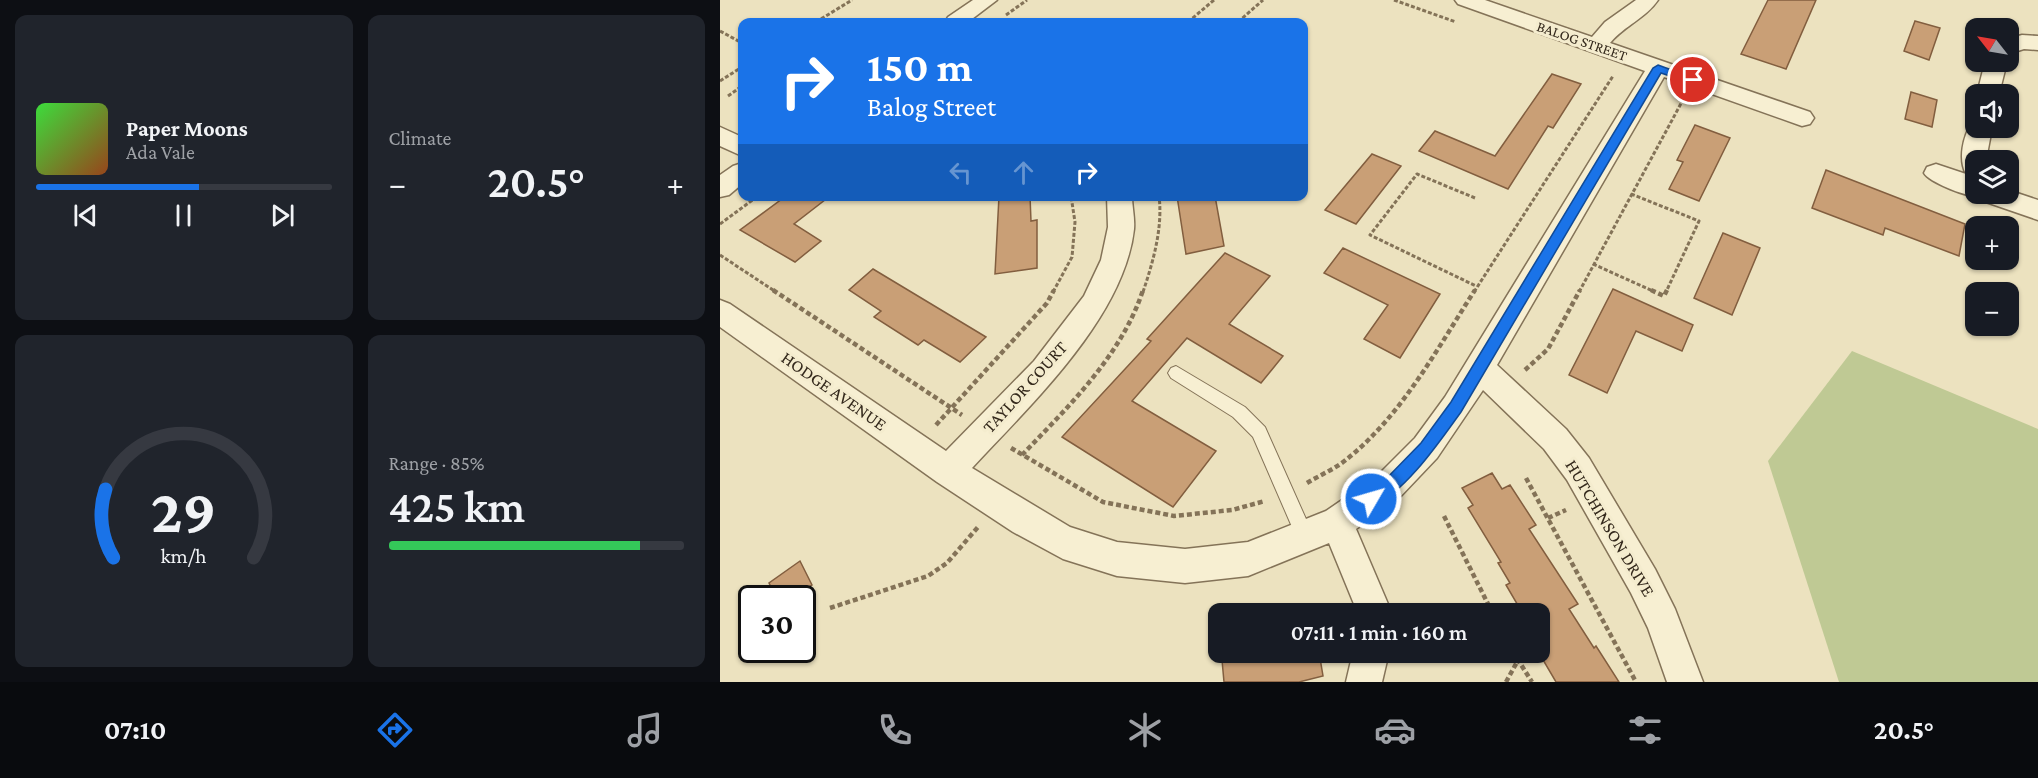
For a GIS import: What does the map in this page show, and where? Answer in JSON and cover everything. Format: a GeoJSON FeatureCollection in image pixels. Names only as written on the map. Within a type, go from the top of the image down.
{"type":"FeatureCollection","features":[{"type":"Feature","properties":{"kind":"street"},"geometry":{"type":"LineString","coordinates":[[961,18],[987,0]]}},
{"type":"Feature","properties":{"kind":"street","name":"BALOG STREET"},"geometry":{"type":"LineString","coordinates":[[1465,0],[1802,118]]}},
{"type":"Feature","properties":{"kind":"street"},"geometry":{"type":"LineString","coordinates":[[1596,46],[1612,27],[1648,0]]}},
{"type":"Feature","properties":{"kind":"street"},"geometry":{"type":"LineString","coordinates":[[2019,43],[2038,43]]}},
{"type":"Feature","properties":{"kind":"street","name":"HODGE AVENUE"},"geometry":{"type":"LineString","coordinates":[[720,312],[948,471],[998,504],[1063,542],[1118,559],[1185,566],[1248,559],[1337,523],[1388,487],[1426,448],[1480,368],[1658,68]]}},
{"type":"Feature","properties":{"kind":"street"},"geometry":{"type":"LineString","coordinates":[[720,135],[738,146]]}},
{"type":"Feature","properties":{"kind":"street"},"geometry":{"type":"LineString","coordinates":[[1936,173],[1965,184]]}},
{"type":"Feature","properties":{"kind":"street"},"geometry":{"type":"LineString","coordinates":[[720,188],[738,175]]}},
{"type":"Feature","properties":{"kind":"street","name":"TAYLOR COURT"},"geometry":{"type":"LineString","coordinates":[[948,471],[1044,370],[1095,303],[1114,260],[1121,227],[1119,201]]}},
{"type":"Feature","properties":{"kind":"street"},"geometry":{"type":"LineString","coordinates":[[2019,203],[2038,210]]}},
{"type":"Feature","properties":{"kind":"street","name":"HUTCHINSON DRIVE"},"geometry":{"type":"LineString","coordinates":[[1480,368],[1505,389],[1555,439],[1578,469],[1648,591],[1663,621],[1685,682]]}},
{"type":"Feature","properties":{"kind":"street"},"geometry":{"type":"LineString","coordinates":[[1337,523],[1371,603]]}},
{"type":"Feature","properties":{"kind":"street"},"geometry":{"type":"LineString","coordinates":[[1364,682],[1368,663]]}},
{"type":"Feature","properties":{"kind":"lane"},"geometry":{"type":"LineString","coordinates":[[1176,373],[1239,412],[1259,432],[1305,537]]}},
{"type":"Feature","properties":{"kind":"path"},"geometry":{"type":"LineString","coordinates":[[823,18],[852,0]]}},
{"type":"Feature","properties":{"kind":"path"},"geometry":{"type":"LineString","coordinates":[[1003,17],[1027,0]]}},
{"type":"Feature","properties":{"kind":"path"},"geometry":{"type":"LineString","coordinates":[[1193,18],[1214,0]]}},
{"type":"Feature","properties":{"kind":"path"},"geometry":{"type":"LineString","coordinates":[[1243,18],[1263,0]]}},
{"type":"Feature","properties":{"kind":"path"},"geometry":{"type":"LineString","coordinates":[[1406,4],[1410,0]]}},
{"type":"Feature","properties":{"kind":"path"},"geometry":{"type":"LineString","coordinates":[[720,31],[738,41]]}},
{"type":"Feature","properties":{"kind":"path"},"geometry":{"type":"LineString","coordinates":[[720,255],[1022,455],[1103,502],[1174,516],[1232,510],[1288,495],[1346,460],[1385,423],[1418,378],[1626,57]]}},
{"type":"Feature","properties":{"kind":"path"},"geometry":{"type":"LineString","coordinates":[[720,81],[738,70]]}},
{"type":"Feature","properties":{"kind":"path"},"geometry":{"type":"LineString","coordinates":[[1505,389],[1548,349],[1693,80]]}},
{"type":"Feature","properties":{"kind":"path"},"geometry":{"type":"LineString","coordinates":[[728,96],[738,90]]}},
{"type":"Feature","properties":{"kind":"path"},"geometry":{"type":"LineString","coordinates":[[1475,198],[1417,174],[1370,235],[1476,286]]}},
{"type":"Feature","properties":{"kind":"path"},"geometry":{"type":"LineString","coordinates":[[1593,264],[1664,296],[1699,221],[1631,194]]}},
{"type":"Feature","properties":{"kind":"path"},"geometry":{"type":"LineString","coordinates":[[720,224],[751,201]]}},
{"type":"Feature","properties":{"kind":"path"},"geometry":{"type":"LineString","coordinates":[[914,447],[1047,303],[1072,257],[1075,222],[1072,201]]}},
{"type":"Feature","properties":{"kind":"path"},"geometry":{"type":"LineString","coordinates":[[1526,478],[1636,682]]}},
{"type":"Feature","properties":{"kind":"path"},"geometry":{"type":"LineString","coordinates":[[830,608],[927,576],[947,563],[998,504]]}},
{"type":"Feature","properties":{"kind":"path"},"geometry":{"type":"LineString","coordinates":[[1444,516],[1488,603]]}},
{"type":"Feature","properties":{"kind":"path"},"geometry":{"type":"LineString","coordinates":[[1506,682],[1516,663]]}},
{"type":"Feature","properties":{"kind":"path"},"geometry":{"type":"LineString","coordinates":[[1518,663],[1532,682]]}},
{"type":"Feature","properties":{"kind":"green space"},"geometry":{"type":"Polygon","coordinates":[[[1852,351],[2038,429],[2038,682],[1839,682],[1768,461],[1852,351]]]}},
{"type":"Feature","properties":{"kind":"building"},"geometry":{"type":"Polygon","coordinates":[[[1768,0],[1816,0],[1786,69],[1741,54],[1768,0]]]}},
{"type":"Feature","properties":{"kind":"building"},"geometry":{"type":"Polygon","coordinates":[[[1915,21],[1940,28],[1929,60],[1904,51],[1915,21]]]}},
{"type":"Feature","properties":{"kind":"building"},"geometry":{"type":"Polygon","coordinates":[[[1552,74],[1581,84],[1553,128],[1548,126],[1508,189],[1419,151],[1435,131],[1495,156],[1552,74]]]}},
{"type":"Feature","properties":{"kind":"building"},"geometry":{"type":"Polygon","coordinates":[[[1911,92],[1937,100],[1932,127],[1905,119],[1911,92]]]}},
{"type":"Feature","properties":{"kind":"building"},"geometry":{"type":"Polygon","coordinates":[[[1695,125],[1730,138],[1699,201],[1669,189],[1683,162],[1677,160],[1695,125]]]}},
{"type":"Feature","properties":{"kind":"building"},"geometry":{"type":"Polygon","coordinates":[[[1372,154],[1401,166],[1356,224],[1325,210],[1372,154]]]}},
{"type":"Feature","properties":{"kind":"building"},"geometry":{"type":"Polygon","coordinates":[[[1826,170],[1965,224],[1959,256],[1885,228],[1883,235],[1812,208],[1826,170]]]}},
{"type":"Feature","properties":{"kind":"building"},"geometry":{"type":"Polygon","coordinates":[[[779,201],[824,201],[794,224],[821,241],[795,262],[740,230],[779,201]]]}},
{"type":"Feature","properties":{"kind":"building"},"geometry":{"type":"Polygon","coordinates":[[[999,201],[1030,201],[1031,221],[1037,220],[1037,268],[995,274],[999,201]]]}},
{"type":"Feature","properties":{"kind":"building"},"geometry":{"type":"Polygon","coordinates":[[[1178,201],[1216,201],[1224,246],[1186,254],[1178,201]]]}},
{"type":"Feature","properties":{"kind":"building"},"geometry":{"type":"Polygon","coordinates":[[[1723,233],[1760,248],[1732,315],[1694,298],[1723,233]]]}},
{"type":"Feature","properties":{"kind":"building"},"geometry":{"type":"Polygon","coordinates":[[[1343,248],[1440,294],[1400,358],[1364,339],[1388,305],[1324,273],[1343,248]]]}},
{"type":"Feature","properties":{"kind":"building"},"geometry":{"type":"Polygon","coordinates":[[[1225,253],[1270,276],[1229,324],[1283,356],[1261,383],[1187,338],[1132,401],[1216,451],[1173,507],[1062,437],[1151,341],[1147,339],[1225,253]]]}},
{"type":"Feature","properties":{"kind":"building"},"geometry":{"type":"Polygon","coordinates":[[[873,269],[986,337],[960,362],[924,340],[918,345],[874,317],[881,311],[849,290],[873,269]]]}},
{"type":"Feature","properties":{"kind":"building"},"geometry":{"type":"Polygon","coordinates":[[[1613,289],[1693,325],[1682,351],[1636,331],[1607,393],[1569,375],[1613,289]]]}},
{"type":"Feature","properties":{"kind":"building"},"geometry":{"type":"Polygon","coordinates":[[[1492,473],[1502,489],[1510,485],[1536,525],[1529,529],[1578,604],[1569,609],[1619,682],[1556,682],[1545,663],[1550,663],[1550,603],[1517,603],[1506,585],[1510,583],[1498,563],[1501,562],[1468,508],[1473,505],[1462,488],[1492,473]]]}},
{"type":"Feature","properties":{"kind":"building"},"geometry":{"type":"Polygon","coordinates":[[[800,561],[812,585],[770,585],[769,583],[800,561]]]}},
{"type":"Feature","properties":{"kind":"building"},"geometry":{"type":"Polygon","coordinates":[[[1222,663],[1321,663],[1323,676],[1299,682],[1224,682],[1222,663]]]}},
{"type":"Feature","properties":{"kind":"route"},"geometry":{"type":"LineString","coordinates":[[1371,499],[1388,487],[1426,448],[1456,407],[1658,68],[1693,80]]}}]}
